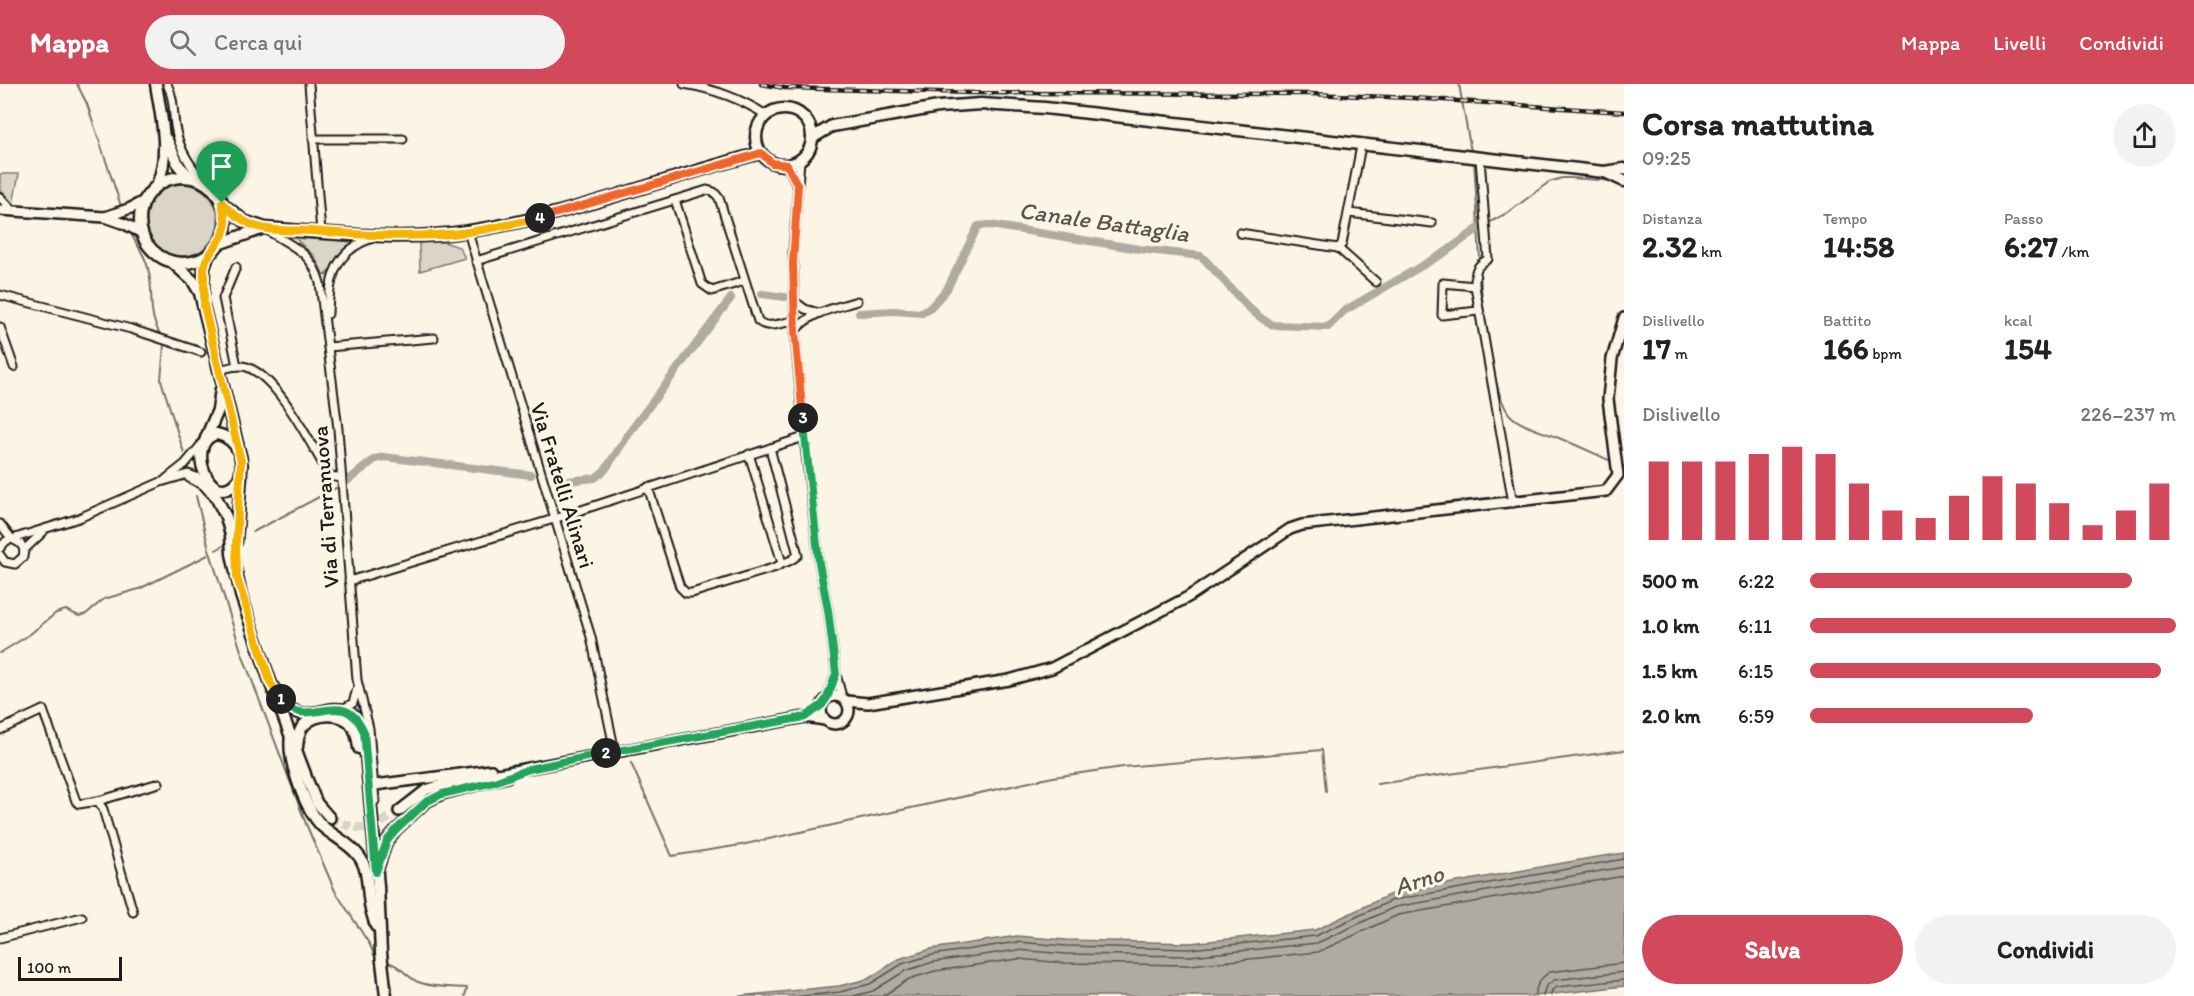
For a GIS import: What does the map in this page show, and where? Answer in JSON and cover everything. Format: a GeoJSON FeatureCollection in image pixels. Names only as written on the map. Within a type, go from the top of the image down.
{"type":"FeatureCollection","features":[{"type":"Feature","properties":{"kind":"main road"},"geometry":{"type":"LineString","coordinates":[[156,84],[163,129],[164,167],[157,185],[144,201],[141,211],[142,233],[153,251],[172,262],[194,281],[201,293],[240,455],[236,545],[237,578]]}},
{"type":"Feature","properties":{"kind":"main road"},"geometry":{"type":"LineString","coordinates":[[808,123],[832,126],[938,107],[981,104],[1045,108],[1361,146],[1604,172],[1624,169]]}},
{"type":"Feature","properties":{"kind":"main road"},"geometry":{"type":"LineString","coordinates":[[784,108],[802,115],[808,123],[812,138],[810,147],[800,160],[787,165],[772,163],[761,153],[755,139],[756,130],[766,115],[784,108]]}},
{"type":"Feature","properties":{"kind":"main road"},"geometry":{"type":"LineString","coordinates":[[812,138],[832,126]]}},
{"type":"Feature","properties":{"kind":"main road"},"geometry":{"type":"LineString","coordinates":[[163,129],[173,156],[183,171],[216,192],[222,203],[226,224],[204,268],[204,306]]}},
{"type":"Feature","properties":{"kind":"main road"},"geometry":{"type":"LineString","coordinates":[[735,160],[755,139]]}},
{"type":"Feature","properties":{"kind":"main road"},"geometry":{"type":"LineString","coordinates":[[222,203],[236,216],[252,225],[265,228],[386,235],[468,232],[545,218],[761,153]]}},
{"type":"Feature","properties":{"kind":"main road"},"geometry":{"type":"LineString","coordinates":[[1604,172],[1624,181]]}},
{"type":"Feature","properties":{"kind":"main road"},"geometry":{"type":"LineString","coordinates":[[157,185],[167,180],[190,177]]}},
{"type":"Feature","properties":{"kind":"main road"},"geometry":{"type":"LineString","coordinates":[[172,262],[192,262],[214,248],[265,228]]}},
{"type":"Feature","properties":{"kind":"main road"},"geometry":{"type":"LineString","coordinates":[[220,375],[218,410],[205,439],[202,459],[208,481],[231,534],[237,578],[271,684],[305,774]]}},
{"type":"Feature","properties":{"kind":"main road"},"geometry":{"type":"LineString","coordinates":[[205,439],[217,434],[225,437],[236,446],[240,455]]}},
{"type":"Feature","properties":{"kind":"main road"},"geometry":{"type":"LineString","coordinates":[[208,481],[218,488],[227,489],[235,485],[241,473]]}},
{"type":"Feature","properties":{"kind":"main road"},"geometry":{"type":"LineString","coordinates":[[271,684],[291,710],[301,713],[331,708],[343,709],[359,720],[364,732],[386,996]]}},
{"type":"Feature","properties":{"kind":"main road"},"geometry":{"type":"LineString","coordinates":[[296,747],[304,724],[312,719],[332,715],[340,717],[353,726],[357,737],[378,947],[381,953]]}},
{"type":"Feature","properties":{"kind":"main road"},"geometry":{"type":"LineString","coordinates":[[291,736],[289,747],[309,808],[319,823],[355,851],[362,862],[369,903],[377,930]]}},
{"type":"Feature","properties":{"kind":"street"},"geometry":{"type":"LineString","coordinates":[[167,84],[172,93],[176,128],[183,155],[206,184]]}},
{"type":"Feature","properties":{"kind":"street"},"geometry":{"type":"LineString","coordinates":[[309,84],[321,232]]}},
{"type":"Feature","properties":{"kind":"street"},"geometry":{"type":"LineString","coordinates":[[684,84],[715,90],[751,105],[766,115]]}},
{"type":"Feature","properties":{"kind":"street"},"geometry":{"type":"LineString","coordinates":[[313,139],[403,139]]}},
{"type":"Feature","properties":{"kind":"street"},"geometry":{"type":"LineString","coordinates":[[1338,248],[1342,244],[1349,213],[1361,146]]}},
{"type":"Feature","properties":{"kind":"street"},"geometry":{"type":"LineString","coordinates":[[1480,159],[1488,259],[1479,264],[1474,272],[1475,286],[1513,503]]}},
{"type":"Feature","properties":{"kind":"street"},"geometry":{"type":"LineString","coordinates":[[800,160],[793,252],[795,331],[804,437],[819,563],[836,674],[849,714]]}},
{"type":"Feature","properties":{"kind":"street"},"geometry":{"type":"LineString","coordinates":[[787,165],[798,186]]}},
{"type":"Feature","properties":{"kind":"street"},"geometry":{"type":"LineString","coordinates":[[476,261],[707,190],[714,192],[719,198],[744,281],[756,316],[762,325],[769,326],[795,321]]}},
{"type":"Feature","properties":{"kind":"street"},"geometry":{"type":"LineString","coordinates":[[0,197],[13,211]]}},
{"type":"Feature","properties":{"kind":"street"},"geometry":{"type":"LineString","coordinates":[[675,200],[705,288],[712,291],[744,281]]}},
{"type":"Feature","properties":{"kind":"street"},"geometry":{"type":"LineString","coordinates":[[105,217],[144,201]]}},
{"type":"Feature","properties":{"kind":"street"},"geometry":{"type":"LineString","coordinates":[[0,210],[105,217],[142,233]]}},
{"type":"Feature","properties":{"kind":"street"},"geometry":{"type":"LineString","coordinates":[[1349,213],[1432,223]]}},
{"type":"Feature","properties":{"kind":"street","name":"Via di Terranuova"},"geometry":{"type":"LineString","coordinates":[[265,228],[302,251],[314,265],[321,283],[338,429],[357,680],[357,695],[353,703],[343,709]]}},
{"type":"Feature","properties":{"kind":"street","name":"Via Fratelli Alinari"},"geometry":{"type":"LineString","coordinates":[[468,232],[591,637],[615,752]]}},
{"type":"Feature","properties":{"kind":"street"},"geometry":{"type":"LineString","coordinates":[[1240,233],[1338,248],[1376,282]]}},
{"type":"Feature","properties":{"kind":"street","name":"Via di Terranuova"},"geometry":{"type":"LineString","coordinates":[[327,332],[333,276],[339,260],[352,247],[386,235]]}},
{"type":"Feature","properties":{"kind":"street"},"geometry":{"type":"LineString","coordinates":[[236,267],[223,298],[237,366]]}},
{"type":"Feature","properties":{"kind":"street"},"geometry":{"type":"LineString","coordinates":[[1475,286],[1443,283],[1442,315],[1478,311]]}},
{"type":"Feature","properties":{"kind":"street"},"geometry":{"type":"LineString","coordinates":[[0,295],[131,329],[201,352]]}},
{"type":"Feature","properties":{"kind":"street"},"geometry":{"type":"LineString","coordinates":[[794,301],[806,309],[819,313]]}},
{"type":"Feature","properties":{"kind":"street"},"geometry":{"type":"LineString","coordinates":[[795,331],[802,321],[857,301]]}},
{"type":"Feature","properties":{"kind":"street"},"geometry":{"type":"LineString","coordinates":[[399,811],[426,790],[437,787],[805,717],[837,724],[844,721],[849,714],[868,704],[1009,680],[1052,668],[1188,597],[1280,538],[1290,529],[1302,525],[1606,491],[1618,475],[1608,399],[1612,359],[1624,318]]}},
{"type":"Feature","properties":{"kind":"street"},"geometry":{"type":"LineString","coordinates":[[0,327],[14,367]]}},
{"type":"Feature","properties":{"kind":"street"},"geometry":{"type":"LineString","coordinates":[[328,347],[434,338]]}},
{"type":"Feature","properties":{"kind":"street"},"geometry":{"type":"LineString","coordinates":[[220,375],[237,366],[245,366],[258,373],[285,400],[330,476],[340,478]]}},
{"type":"Feature","properties":{"kind":"street"},"geometry":{"type":"LineString","coordinates":[[349,581],[554,519],[804,437]]}},
{"type":"Feature","properties":{"kind":"street"},"geometry":{"type":"LineString","coordinates":[[161,482],[185,464],[205,439]]}},
{"type":"Feature","properties":{"kind":"street"},"geometry":{"type":"LineString","coordinates":[[648,488],[680,586],[686,593],[776,567],[790,562],[798,555],[770,447]]}},
{"type":"Feature","properties":{"kind":"street"},"geometry":{"type":"LineString","coordinates":[[749,454],[782,563]]}},
{"type":"Feature","properties":{"kind":"street"},"geometry":{"type":"LineString","coordinates":[[0,545],[12,539],[84,517],[161,482],[188,474],[208,481]]}},
{"type":"Feature","properties":{"kind":"street"},"geometry":{"type":"LineString","coordinates":[[181,477],[194,479],[203,485],[217,502]]}},
{"type":"Feature","properties":{"kind":"street"},"geometry":{"type":"LineString","coordinates":[[0,524],[12,539],[21,544],[24,550],[23,557],[18,562],[11,564],[2,560]]}},
{"type":"Feature","properties":{"kind":"street"},"geometry":{"type":"LineString","coordinates":[[24,550],[45,530]]}},
{"type":"Feature","properties":{"kind":"street"},"geometry":{"type":"LineString","coordinates":[[825,720],[821,713],[836,674]]}},
{"type":"Feature","properties":{"kind":"street","name":"Via di Terranuova"},"geometry":{"type":"LineString","coordinates":[[357,680],[369,728],[375,785],[374,846]]}},
{"type":"Feature","properties":{"kind":"street"},"geometry":{"type":"LineString","coordinates":[[805,717],[824,701],[834,696],[868,704]]}},
{"type":"Feature","properties":{"kind":"street"},"geometry":{"type":"LineString","coordinates":[[0,730],[43,710],[79,804],[98,801],[159,783]]}},
{"type":"Feature","properties":{"kind":"street"},"geometry":{"type":"LineString","coordinates":[[375,785],[491,770],[529,769]]}},
{"type":"Feature","properties":{"kind":"street"},"geometry":{"type":"LineString","coordinates":[[376,872],[387,841],[426,802],[442,794],[494,782],[529,769]]}},
{"type":"Feature","properties":{"kind":"street"},"geometry":{"type":"LineString","coordinates":[[305,774],[317,803],[330,818]]}},
{"type":"Feature","properties":{"kind":"street"},"geometry":{"type":"LineString","coordinates":[[98,801],[103,809],[134,912]]}},
{"type":"Feature","properties":{"kind":"street"},"geometry":{"type":"LineString","coordinates":[[0,938],[82,917]]}},
{"type":"Feature","properties":{"kind":"shaded area"},"geometry":{"type":"Polygon","coordinates":[[[0,174],[19,174],[13,204],[0,189],[0,174]]]}},
{"type":"Feature","properties":{"kind":"shaded area"},"geometry":{"type":"Polygon","coordinates":[[[189,184],[208,194],[216,206],[218,220],[216,234],[208,246],[196,254],[175,256],[156,246],[148,234],[146,213],[156,194],[168,186],[189,184]]]}},
{"type":"Feature","properties":{"kind":"shaded area"},"geometry":{"type":"Polygon","coordinates":[[[295,238],[356,242],[345,249],[326,276],[314,256],[295,238]]]}},
{"type":"Feature","properties":{"kind":"shaded area"},"geometry":{"type":"Polygon","coordinates":[[[444,242],[459,247],[465,258],[420,271],[419,243],[444,242]]]}},
{"type":"Feature","properties":{"kind":"water"},"geometry":{"type":"Polygon","coordinates":[[[1624,853],[1624,986],[1536,996],[739,996],[839,986],[868,979],[899,959],[931,949],[1017,936],[1066,940],[1190,943],[1315,930],[1391,894],[1624,853]]]}},
{"type":"Feature","properties":{"kind":"waterway"},"geometry":{"type":"LineString","coordinates":[[77,84],[87,104],[121,206]]}},
{"type":"Feature","properties":{"kind":"waterway"},"geometry":{"type":"LineString","coordinates":[[1459,84],[1471,152]]}},
{"type":"Feature","properties":{"kind":"waterway"},"geometry":{"type":"LineString","coordinates":[[1474,160],[1480,259]]}},
{"type":"Feature","properties":{"kind":"waterway"},"geometry":{"type":"LineString","coordinates":[[1479,228],[1509,212],[1549,182],[1562,178],[1614,181]]}},
{"type":"Feature","properties":{"kind":"waterway","name":"Canale Battaglia"},"geometry":{"type":"LineString","coordinates":[[859,313],[894,311],[922,313],[930,308],[947,289],[978,226],[990,225],[1139,249],[1201,256],[1245,304],[1264,320],[1273,325],[1328,327],[1344,311],[1444,253],[1479,228]]}},
{"type":"Feature","properties":{"kind":"waterway"},"geometry":{"type":"LineString","coordinates":[[131,234],[148,268],[152,311],[160,334]]}},
{"type":"Feature","properties":{"kind":"waterway"},"geometry":{"type":"LineString","coordinates":[[1480,270],[1489,347],[1498,390],[1504,406],[1511,416],[1527,426],[1611,461]]}},
{"type":"Feature","properties":{"kind":"waterway","name":"Canale Battaglia"},"geometry":{"type":"LineString","coordinates":[[762,294],[785,297]]}},
{"type":"Feature","properties":{"kind":"waterway"},"geometry":{"type":"LineString","coordinates":[[556,479],[568,481],[595,478],[605,470],[632,429],[731,298]]}},
{"type":"Feature","properties":{"kind":"waterway"},"geometry":{"type":"LineString","coordinates":[[164,345],[161,380],[184,453]]}},
{"type":"Feature","properties":{"kind":"waterway"},"geometry":{"type":"LineString","coordinates":[[346,482],[375,459],[384,457],[531,475]]}},
{"type":"Feature","properties":{"kind":"waterway"},"geometry":{"type":"LineString","coordinates":[[253,532],[336,488]]}},
{"type":"Feature","properties":{"kind":"waterway"},"geometry":{"type":"LineString","coordinates":[[196,496],[209,549],[241,651],[306,824],[335,891],[370,945],[377,961]]}},
{"type":"Feature","properties":{"kind":"waterway"},"geometry":{"type":"LineString","coordinates":[[216,550],[223,546]]}},
{"type":"Feature","properties":{"kind":"waterway"},"geometry":{"type":"LineString","coordinates":[[0,653],[29,635],[56,613],[66,610],[79,616],[86,614],[104,599],[139,589],[208,555]]}},
{"type":"Feature","properties":{"kind":"waterway"},"geometry":{"type":"LineString","coordinates":[[631,763],[672,856],[741,845],[1053,777],[1123,767],[1322,750],[1326,791]]}},
{"type":"Feature","properties":{"kind":"waterway"},"geometry":{"type":"LineString","coordinates":[[1377,784],[1624,750]]}},
{"type":"Feature","properties":{"kind":"waterway"},"geometry":{"type":"LineString","coordinates":[[386,962],[395,965],[410,977],[424,984],[467,988],[465,996]]}},
{"type":"Feature","properties":{"kind":"tunnel"},"geometry":{"type":"LineString","coordinates":[[330,818],[350,826],[366,828],[380,823],[399,811]]}},
{"type":"Feature","properties":{"kind":"railway"},"geometry":{"type":"LineString","coordinates":[[761,84],[785,88],[974,93],[1310,94],[1413,98],[1624,112]]}},
{"type":"Feature","properties":{"kind":"route"},"geometry":{"type":"LineString","coordinates":[[761,153],[772,163],[787,165],[798,186],[793,252],[795,321],[804,437],[819,563],[836,674],[822,705],[805,717],[557,762],[529,769],[494,782],[442,794],[426,802],[396,830],[387,841],[376,872],[364,732],[359,720],[343,709],[331,708],[301,713],[291,710],[284,703],[271,684],[237,578],[236,545],[242,469],[204,306],[203,286],[206,260],[223,235],[226,224],[222,203],[244,221],[265,228],[404,235],[440,234],[468,232],[545,218],[761,153]]}},
{"type":"Feature","properties":{"kind":"water label","name":"Arno"},"geometry":{"type":"Point","coordinates":[1419,880]}}]}
